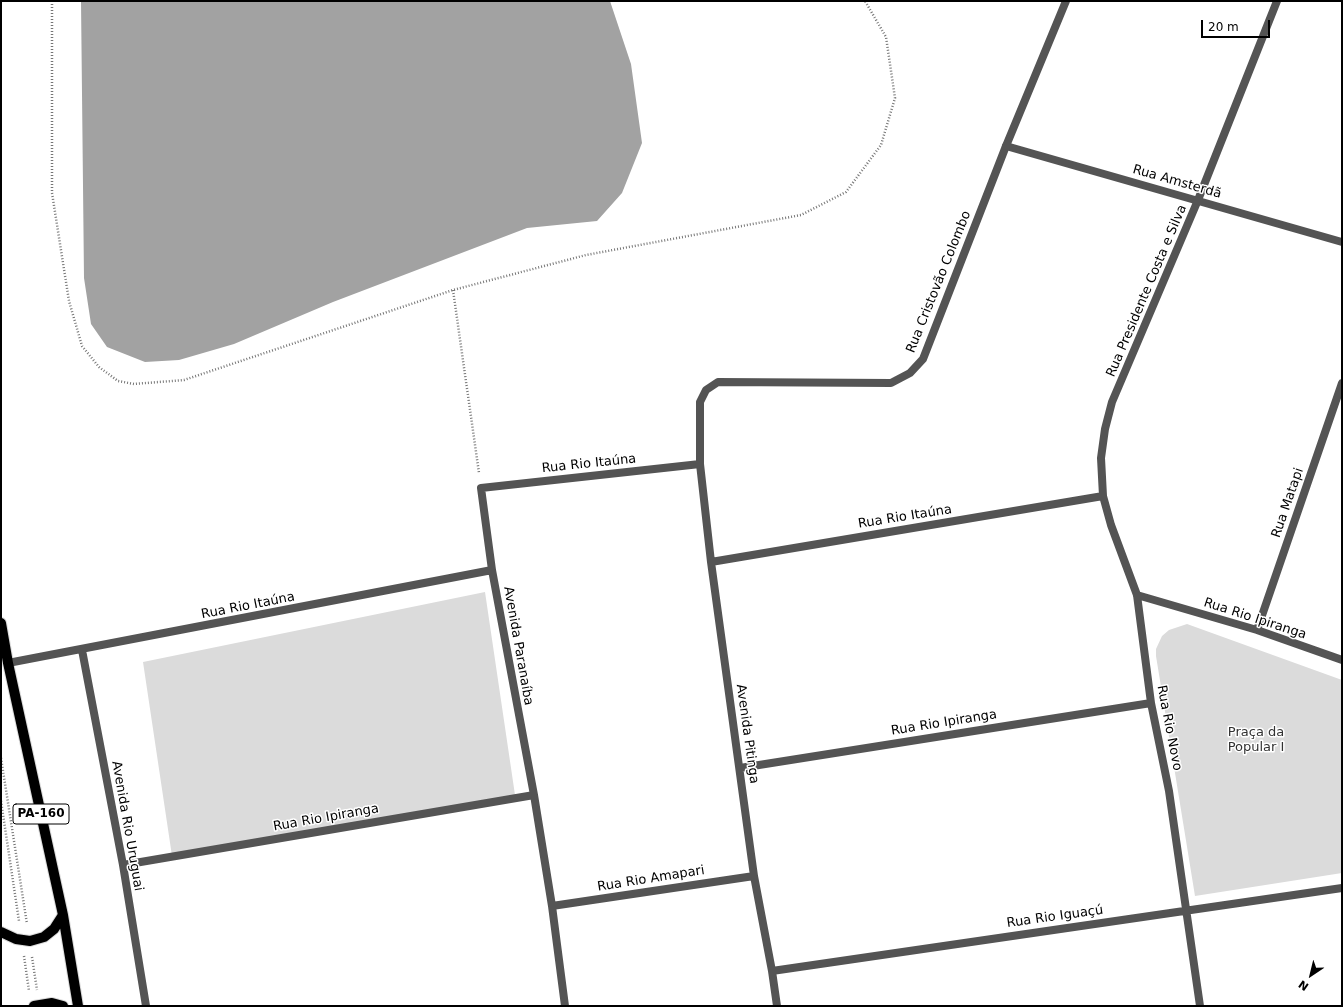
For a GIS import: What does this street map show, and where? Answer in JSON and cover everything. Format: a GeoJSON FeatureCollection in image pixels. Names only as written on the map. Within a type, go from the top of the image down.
{"type":"FeatureCollection","features":[{"type":"Feature","properties":{"kind":"main road","name":"PA-160"},"geometry":{"type":"LineString","coordinates":[[1,623],[8,663],[63,915],[78,1006]]}},
{"type":"Feature","properties":{"kind":"main road"},"geometry":{"type":"LineString","coordinates":[[1,932],[26,940],[44,936],[54,929],[63,915]]}},
{"type":"Feature","properties":{"kind":"main road"},"geometry":{"type":"LineString","coordinates":[[34,1003],[52,1003],[64,1006]]}},
{"type":"Feature","properties":{"kind":"street","name":"Rua Cristovão Colombo"},"geometry":{"type":"LineString","coordinates":[[700,464],[700,402],[706,390],[718,382],[891,383],[910,373],[923,358],[1006,146],[1066,1]]}},
{"type":"Feature","properties":{"kind":"street","name":"Rua Presidente Costa e Silva"},"geometry":{"type":"LineString","coordinates":[[1101,458],[1105,429],[1112,402],[1198,200],[1277,1]]}},
{"type":"Feature","properties":{"kind":"street","name":"Rua Amsterdã"},"geometry":{"type":"LineString","coordinates":[[1006,146],[1342,242]]}},
{"type":"Feature","properties":{"kind":"street","name":"Rua Matapi"},"geometry":{"type":"LineString","coordinates":[[1257,630],[1342,383]]}},
{"type":"Feature","properties":{"kind":"street","name":"Rua Rio Novo"},"geometry":{"type":"LineString","coordinates":[[1101,458],[1103,496],[1111,525],[1138,595],[1151,703],[1170,791],[1200,1006]]}},
{"type":"Feature","properties":{"kind":"street","name":"Rua Rio Itaúna"},"geometry":{"type":"LineString","coordinates":[[481,488],[700,464]]}},
{"type":"Feature","properties":{"kind":"street","name":"Avenida Pitinga"},"geometry":{"type":"LineString","coordinates":[[700,464],[711,562],[754,876],[777,1006]]}},
{"type":"Feature","properties":{"kind":"street","name":"Avenida Paranaíba"},"geometry":{"type":"LineString","coordinates":[[481,488],[492,570],[534,795],[552,906],[565,1006]]}},
{"type":"Feature","properties":{"kind":"street","name":"Rua Rio Itaúna"},"geometry":{"type":"LineString","coordinates":[[711,562],[1103,496]]}},
{"type":"Feature","properties":{"kind":"street","name":"Rua Rio Itaúna"},"geometry":{"type":"LineString","coordinates":[[8,663],[492,570]]}},
{"type":"Feature","properties":{"kind":"street","name":"Rua Rio Ipiranga"},"geometry":{"type":"LineString","coordinates":[[1138,595],[1257,630],[1342,660]]}},
{"type":"Feature","properties":{"kind":"street","name":"Avenida Rio Uruguai"},"geometry":{"type":"LineString","coordinates":[[82,650],[123,865],[146,1006]]}},
{"type":"Feature","properties":{"kind":"street","name":"Rua Rio Ipiranga"},"geometry":{"type":"LineString","coordinates":[[740,768],[1151,703]]}},
{"type":"Feature","properties":{"kind":"street","name":"Rua Rio Ipiranga"},"geometry":{"type":"LineString","coordinates":[[123,865],[534,795]]}},
{"type":"Feature","properties":{"kind":"street","name":"Rua Rio Amapari"},"geometry":{"type":"LineString","coordinates":[[552,906],[754,876]]}},
{"type":"Feature","properties":{"kind":"street","name":"Rua Rio Iguaçú"},"geometry":{"type":"LineString","coordinates":[[772,971],[1342,888]]}},
{"type":"Feature","properties":{"kind":"path"},"geometry":{"type":"LineString","coordinates":[[52,1],[52,193],[69,302],[82,346],[99,367],[118,381],[134,384],[184,380],[453,290],[586,255],[801,215],[846,192],[881,144],[895,98],[886,37],[865,1]]}},
{"type":"Feature","properties":{"kind":"path"},"geometry":{"type":"LineString","coordinates":[[453,290],[481,488]]}},
{"type":"Feature","properties":{"kind":"path"},"geometry":{"type":"LineString","coordinates":[[1,758],[34,1003]]}},
{"type":"Feature","properties":{"kind":"path"},"geometry":{"type":"LineString","coordinates":[[1,801],[26,940],[34,1003]]}},
{"type":"Feature","properties":{"kind":"green space"},"geometry":{"type":"Polygon","coordinates":[[[485,592],[515,795],[172,856],[143,662],[485,592]]]}},
{"type":"Feature","properties":{"kind":"green space","name":"Praça da Popular I"},"geometry":{"type":"Polygon","coordinates":[[[1187,624],[1342,680],[1342,873],[1195,896],[1156,656],[1156,649],[1162,636],[1169,630],[1187,624]]]}},
{"type":"Feature","properties":{"kind":"shaded area"},"geometry":{"type":"Polygon","coordinates":[[[81,1],[610,1],[631,64],[642,143],[622,193],[597,221],[527,228],[333,302],[234,344],[179,360],[145,362],[107,347],[91,324],[84,278],[81,1]]]}}]}
